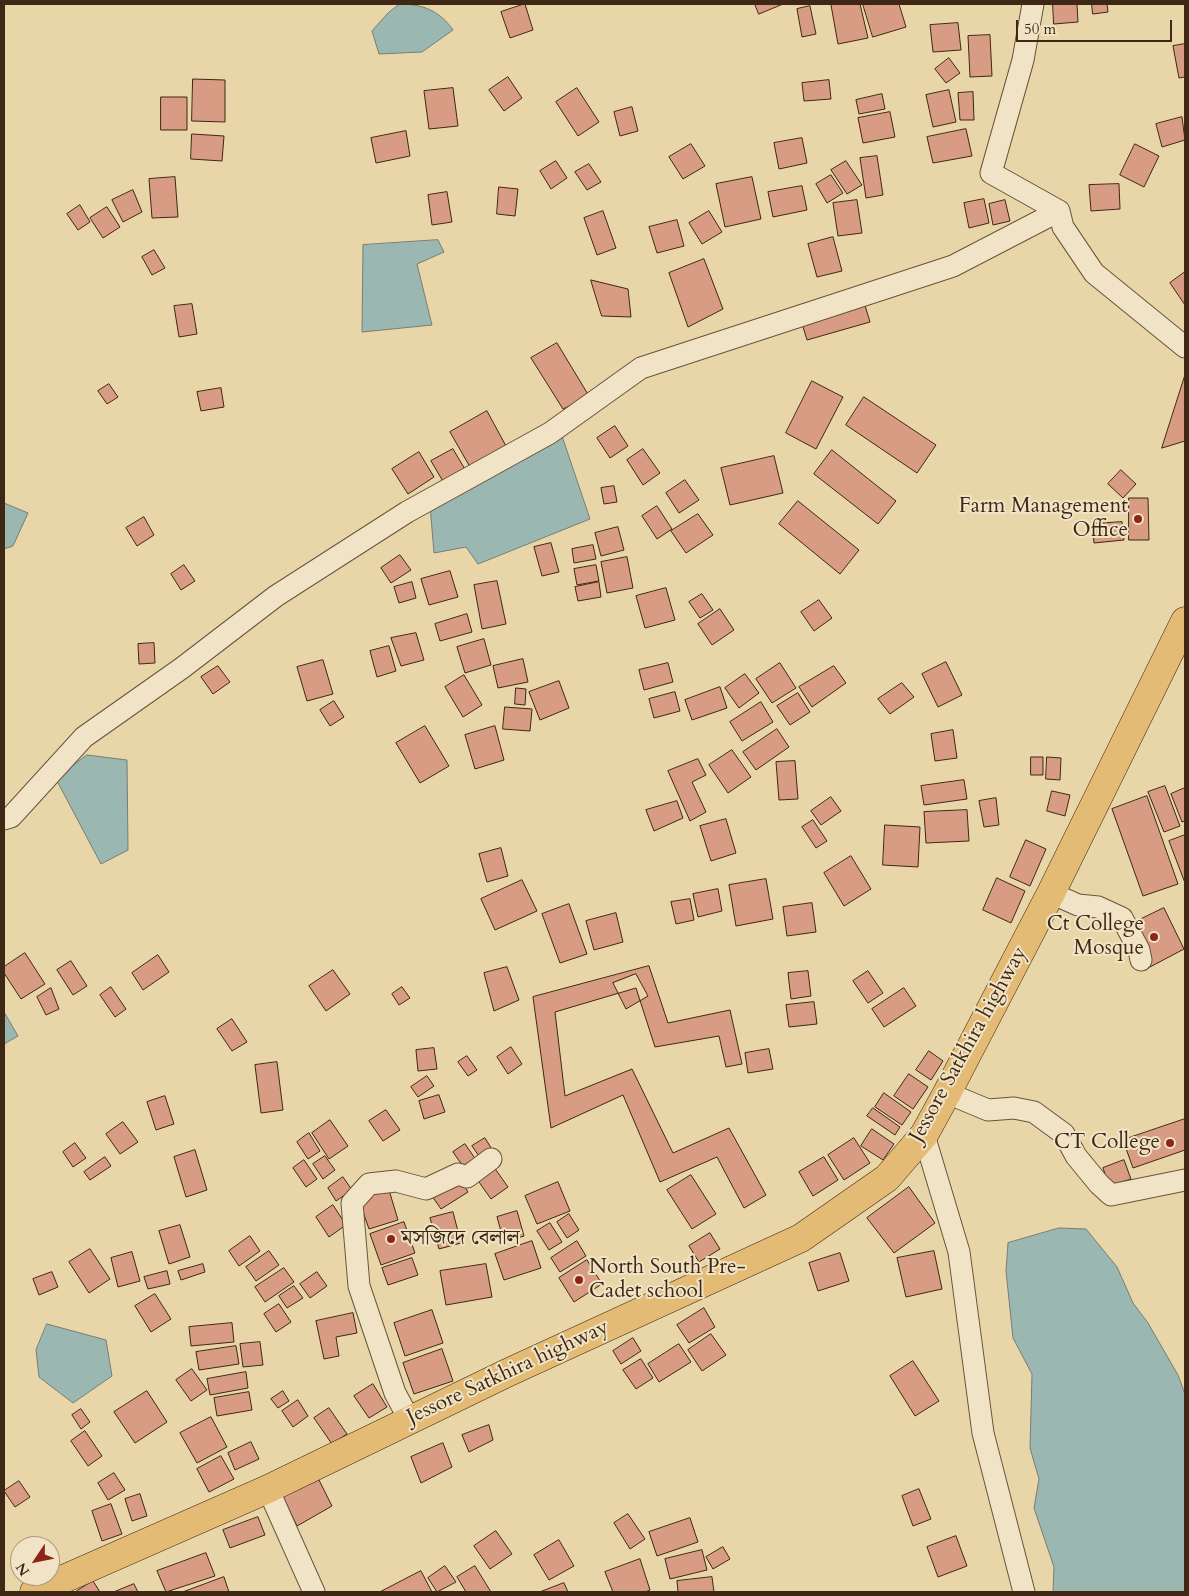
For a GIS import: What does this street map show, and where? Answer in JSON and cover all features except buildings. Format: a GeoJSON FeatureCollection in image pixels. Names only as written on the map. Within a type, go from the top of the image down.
{"type":"FeatureCollection","features":[{"type":"Feature","properties":{"kind":"highway","name":"Jessore Satkhira highway"},"geometry":{"type":"LineString","coordinates":[[34,1592],[268,1490],[409,1419],[801,1238],[887,1178],[924,1135],[947,1094],[1051,893],[1185,621]]}},
{"type":"Feature","properties":{"kind":"street"},"geometry":{"type":"LineString","coordinates":[[1033,4],[1023,60],[991,173],[1058,211],[1064,227],[1094,273],[1185,347]]}},
{"type":"Feature","properties":{"kind":"street"},"geometry":{"type":"LineString","coordinates":[[4,819],[11,817],[84,737],[182,668],[276,596],[408,512],[550,434],[641,368],[953,266],[1058,211]]}},
{"type":"Feature","properties":{"kind":"street"},"geometry":{"type":"LineString","coordinates":[[1051,893],[1078,906],[1098,907],[1122,918],[1139,950],[1141,960]]}},
{"type":"Feature","properties":{"kind":"street"},"geometry":{"type":"LineString","coordinates":[[947,1094],[988,1110],[1014,1108],[1034,1112],[1064,1134],[1076,1156],[1099,1184],[1111,1195],[1185,1180]]}},
{"type":"Feature","properties":{"kind":"street"},"geometry":{"type":"LineString","coordinates":[[924,1135],[959,1252],[983,1433],[1024,1592]]}},
{"type":"Feature","properties":{"kind":"street"},"geometry":{"type":"LineString","coordinates":[[409,1419],[395,1393],[359,1286],[352,1203],[369,1184],[396,1181],[426,1189],[458,1174],[467,1177],[491,1159]]}},
{"type":"Feature","properties":{"kind":"street"},"geometry":{"type":"LineString","coordinates":[[268,1490],[314,1592]]}},
{"type":"Feature","properties":{"kind":"water"},"geometry":{"type":"Polygon","coordinates":[[[400,4],[416,5],[437,13],[453,30],[422,52],[379,54],[372,31],[388,13],[400,4]]]}},
{"type":"Feature","properties":{"kind":"water"},"geometry":{"type":"Polygon","coordinates":[[[438,240],[444,252],[417,264],[432,325],[362,332],[363,245],[438,240]]]}},
{"type":"Feature","properties":{"kind":"water"},"geometry":{"type":"Polygon","coordinates":[[[562,436],[590,519],[478,564],[466,547],[434,553],[430,505],[562,436]]]}},
{"type":"Feature","properties":{"kind":"water"},"geometry":{"type":"Polygon","coordinates":[[[4,503],[28,513],[13,546],[4,549],[4,503]]]}},
{"type":"Feature","properties":{"kind":"water"},"geometry":{"type":"Polygon","coordinates":[[[87,755],[127,760],[128,850],[101,864],[56,779],[87,755]]]}},
{"type":"Feature","properties":{"kind":"water"},"geometry":{"type":"Polygon","coordinates":[[[4,1012],[18,1036],[4,1044],[4,1012]]]}},
{"type":"Feature","properties":{"kind":"water"},"geometry":{"type":"Polygon","coordinates":[[[1059,1228],[1086,1229],[1117,1267],[1133,1303],[1148,1323],[1178,1375],[1185,1394],[1185,1592],[1053,1592],[1054,1567],[1034,1508],[1039,1479],[1030,1448],[1032,1374],[1013,1338],[1006,1271],[1008,1243],[1059,1228]]]}},
{"type":"Feature","properties":{"kind":"water"},"geometry":{"type":"Polygon","coordinates":[[[47,1324],[106,1340],[112,1376],[73,1403],[39,1377],[36,1350],[47,1324]]]}},
{"type":"Feature","properties":{"kind":"place","name":"Farm Management Office"},"geometry":{"type":"Point","coordinates":[1138,519]}},
{"type":"Feature","properties":{"kind":"place","name":"Ct College Mosque"},"geometry":{"type":"Point","coordinates":[1154,937]}},
{"type":"Feature","properties":{"kind":"place","name":"CT College"},"geometry":{"type":"Point","coordinates":[1170,1143]}},
{"type":"Feature","properties":{"kind":"place","name":"মসজিদে বেলাল"},"geometry":{"type":"Point","coordinates":[391,1239]}},
{"type":"Feature","properties":{"kind":"place","name":"North South Pre- Cadet school"},"geometry":{"type":"Point","coordinates":[579,1280]}}]}
